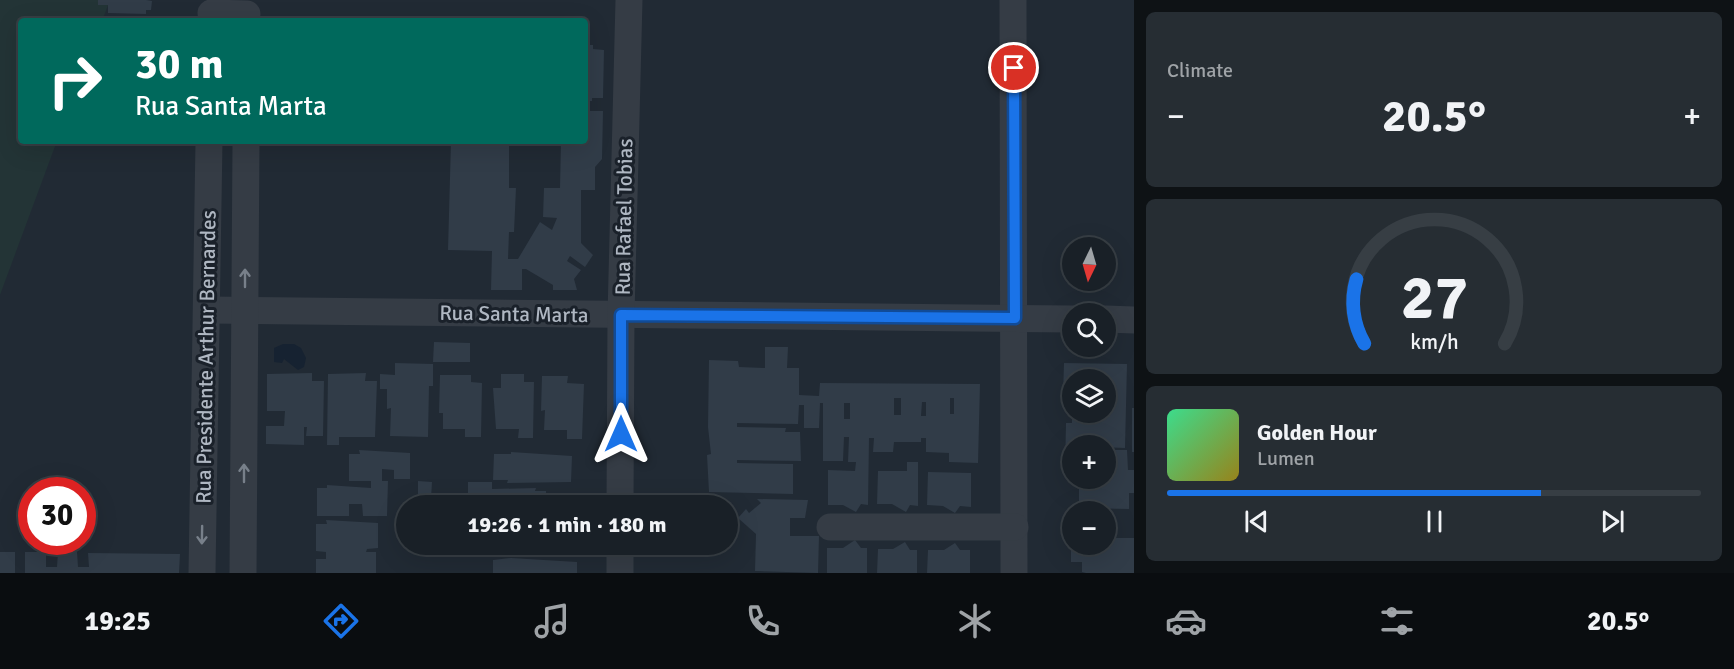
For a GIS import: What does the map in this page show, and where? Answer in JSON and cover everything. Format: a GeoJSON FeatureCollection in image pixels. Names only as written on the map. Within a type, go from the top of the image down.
{"type":"FeatureCollection","features":[{"type":"Feature","properties":{"kind":"street","name":"Rua Rafael Tobias"},"geometry":{"type":"LineString","coordinates":[[620,495],[621,315],[629,0]]}},
{"type":"Feature","properties":{"kind":"street"},"geometry":{"type":"LineString","coordinates":[[1013,0],[1014,573]]}},
{"type":"Feature","properties":{"kind":"street"},"geometry":{"type":"LineString","coordinates":[[211,11],[247,12]]}},
{"type":"Feature","properties":{"kind":"street","name":"Rua Presidente Arthur Bernardes"},"geometry":{"type":"LineString","coordinates":[[202,573],[209,144]]}},
{"type":"Feature","properties":{"kind":"street","name":"Rua Presidente Arthur Bernardes"},"geometry":{"type":"LineString","coordinates":[[243,573],[246,144]]}},
{"type":"Feature","properties":{"kind":"street","name":"Rua Santa Marta"},"geometry":{"type":"LineString","coordinates":[[207,310],[1062,319]]}},
{"type":"Feature","properties":{"kind":"street"},"geometry":{"type":"LineString","coordinates":[[1116,319],[1134,320]]}},
{"type":"Feature","properties":{"kind":"street"},"geometry":{"type":"LineString","coordinates":[[830,527],[1015,527]]}},
{"type":"Feature","properties":{"kind":"street"},"geometry":{"type":"LineString","coordinates":[[620,555],[620,573]]}},
{"type":"Feature","properties":{"kind":"shaded area"},"geometry":{"type":"Polygon","coordinates":[[[0,0],[110,0],[103,18],[18,18],[18,144],[56,144],[0,295],[0,0]]]}},
{"type":"Feature","properties":{"kind":"water"},"geometry":{"type":"Polygon","coordinates":[[[283,344],[294,344],[301,348],[306,358],[304,367],[298,370],[284,359],[282,363],[274,362],[274,348],[283,344]]]}},
{"type":"Feature","properties":{"kind":"building"},"geometry":{"type":"Polygon","coordinates":[[[98,0],[152,1],[151,10],[146,10],[146,14],[108,13],[108,5],[98,5],[98,0]]]}},
{"type":"Feature","properties":{"kind":"building"},"geometry":{"type":"Polygon","coordinates":[[[588,45],[593,45],[593,49],[604,50],[603,98],[592,98],[592,101],[588,101],[588,45]]]}},
{"type":"Feature","properties":{"kind":"building"},"geometry":{"type":"Polygon","coordinates":[[[588,111],[603,111],[602,159],[595,167],[595,190],[581,190],[581,243],[593,255],[585,267],[570,256],[567,261],[581,270],[574,279],[577,290],[553,290],[553,285],[526,269],[522,269],[522,290],[491,290],[492,251],[448,250],[451,144],[509,144],[509,188],[516,188],[514,232],[509,232],[508,259],[518,259],[540,222],[552,230],[557,218],[543,217],[544,188],[560,188],[561,144],[588,144],[588,111]]]}},
{"type":"Feature","properties":{"kind":"building"},"geometry":{"type":"Polygon","coordinates":[[[434,342],[470,343],[470,362],[433,362],[434,342]]]}},
{"type":"Feature","properties":{"kind":"building"},"geometry":{"type":"Polygon","coordinates":[[[765,347],[788,347],[787,368],[799,368],[799,395],[819,396],[820,383],[980,384],[978,463],[949,462],[949,453],[926,452],[926,438],[921,438],[921,442],[894,442],[893,452],[873,452],[874,438],[869,438],[868,505],[861,504],[856,512],[843,505],[828,505],[828,470],[855,471],[856,462],[848,462],[849,437],[844,437],[843,461],[823,461],[823,403],[820,403],[819,428],[804,428],[804,405],[799,405],[798,424],[737,423],[737,427],[786,428],[785,432],[800,432],[801,461],[737,460],[737,463],[793,464],[793,494],[709,492],[707,455],[711,454],[708,427],[709,360],[738,361],[739,367],[765,368],[765,347]],[[894,398],[894,415],[901,415],[901,398],[894,398]],[[950,398],[950,414],[954,414],[954,398],[950,398]],[[922,402],[921,416],[926,416],[926,402],[922,402]],[[844,403],[844,419],[850,419],[850,403],[844,403]]]}},
{"type":"Feature","properties":{"kind":"building"},"geometry":{"type":"Polygon","coordinates":[[[395,363],[433,364],[433,386],[429,386],[428,437],[390,436],[391,408],[387,409],[387,389],[380,389],[380,374],[395,375],[395,363]]]}},
{"type":"Feature","properties":{"kind":"building"},"geometry":{"type":"Polygon","coordinates":[[[1064,363],[1127,364],[1125,448],[1116,448],[1116,435],[1066,435],[1066,423],[1116,423],[1116,369],[1064,369],[1064,363]]]}},
{"type":"Feature","properties":{"kind":"building"},"geometry":{"type":"Polygon","coordinates":[[[312,373],[312,381],[324,381],[323,436],[306,436],[307,427],[304,427],[304,445],[266,444],[266,426],[284,426],[285,411],[267,411],[267,374],[312,373]]]}},
{"type":"Feature","properties":{"kind":"building"},"geometry":{"type":"Polygon","coordinates":[[[366,373],[365,381],[377,381],[375,437],[339,437],[339,445],[327,445],[328,374],[366,373]]]}},
{"type":"Feature","properties":{"kind":"building"},"geometry":{"type":"Polygon","coordinates":[[[501,374],[524,374],[524,382],[534,382],[533,438],[518,438],[519,429],[496,429],[493,388],[501,388],[501,374]]]}},
{"type":"Feature","properties":{"kind":"building"},"geometry":{"type":"Polygon","coordinates":[[[440,375],[471,375],[471,382],[482,383],[481,437],[465,437],[465,429],[443,429],[443,413],[439,413],[440,375]]]}},
{"type":"Feature","properties":{"kind":"building"},"geometry":{"type":"Polygon","coordinates":[[[542,376],[568,376],[567,383],[584,384],[582,439],[567,439],[567,430],[544,430],[545,410],[541,411],[542,376]]]}},
{"type":"Feature","properties":{"kind":"building"},"geometry":{"type":"Polygon","coordinates":[[[1132,408],[1134,408],[1134,452],[1132,452],[1132,408]]]}},
{"type":"Feature","properties":{"kind":"building"},"geometry":{"type":"Polygon","coordinates":[[[359,450],[410,453],[410,479],[394,479],[394,470],[382,469],[382,481],[388,481],[387,516],[363,516],[362,504],[349,504],[349,516],[317,516],[317,488],[327,488],[327,485],[371,488],[371,481],[349,481],[349,454],[360,454],[359,450]]]}},
{"type":"Feature","properties":{"kind":"building"},"geometry":{"type":"Polygon","coordinates":[[[1116,450],[1127,450],[1128,470],[1134,470],[1134,493],[1129,493],[1129,509],[1116,509],[1116,501],[1079,501],[1079,489],[1116,489],[1116,450]]]}},
{"type":"Feature","properties":{"kind":"building"},"geometry":{"type":"Polygon","coordinates":[[[511,452],[572,456],[571,482],[507,483],[508,480],[493,480],[494,454],[511,454],[511,452]]]}},
{"type":"Feature","properties":{"kind":"building"},"geometry":{"type":"Polygon","coordinates":[[[907,462],[918,462],[918,506],[910,505],[906,512],[892,504],[877,504],[878,471],[907,471],[907,462]]]}},
{"type":"Feature","properties":{"kind":"building"},"geometry":{"type":"Polygon","coordinates":[[[928,472],[971,473],[971,507],[960,506],[955,513],[943,506],[927,505],[928,472]]]}},
{"type":"Feature","properties":{"kind":"building"},"geometry":{"type":"Polygon","coordinates":[[[418,481],[432,482],[431,495],[418,495],[418,481]]]}},
{"type":"Feature","properties":{"kind":"building"},"geometry":{"type":"Polygon","coordinates":[[[468,482],[492,482],[492,489],[536,488],[535,491],[546,491],[546,495],[468,495],[468,482]]]}},
{"type":"Feature","properties":{"kind":"building"},"geometry":{"type":"Polygon","coordinates":[[[757,499],[808,500],[805,518],[790,518],[790,536],[819,536],[818,573],[755,571],[756,534],[738,518],[746,509],[749,513],[761,503],[757,499]]]}},
{"type":"Feature","properties":{"kind":"building"},"geometry":{"type":"Polygon","coordinates":[[[326,520],[378,523],[378,548],[367,549],[366,552],[376,552],[376,573],[316,573],[316,559],[326,559],[326,552],[316,551],[316,524],[327,524],[326,520]]]}},
{"type":"Feature","properties":{"kind":"building"},"geometry":{"type":"Polygon","coordinates":[[[1116,538],[1134,538],[1134,573],[1086,573],[1082,572],[1082,562],[1071,562],[1071,555],[1116,555],[1116,538]]]}},
{"type":"Feature","properties":{"kind":"building"},"geometry":{"type":"Polygon","coordinates":[[[855,540],[861,548],[867,548],[867,573],[827,573],[827,548],[843,548],[855,540]]]}},
{"type":"Feature","properties":{"kind":"building"},"geometry":{"type":"Polygon","coordinates":[[[905,542],[910,550],[917,550],[917,573],[877,573],[878,549],[893,549],[905,542]]]}},
{"type":"Feature","properties":{"kind":"building"},"geometry":{"type":"Polygon","coordinates":[[[955,543],[960,550],[970,550],[970,573],[927,573],[928,550],[944,550],[955,543]]]}},
{"type":"Feature","properties":{"kind":"building"},"geometry":{"type":"Polygon","coordinates":[[[0,552],[15,552],[15,573],[0,573],[0,552]]]}},
{"type":"Feature","properties":{"kind":"building"},"geometry":{"type":"Polygon","coordinates":[[[96,553],[180,554],[179,573],[25,573],[25,555],[46,555],[46,567],[57,567],[58,555],[77,555],[78,567],[89,567],[88,555],[96,555],[96,553]]]}},
{"type":"Feature","properties":{"kind":"building"},"geometry":{"type":"Polygon","coordinates":[[[511,558],[577,562],[577,573],[493,573],[493,560],[511,558]]]}},
{"type":"Feature","properties":{"kind":"route"},"geometry":{"type":"LineString","coordinates":[[621,434],[621,315],[1015,318],[1014,68]]}}]}
